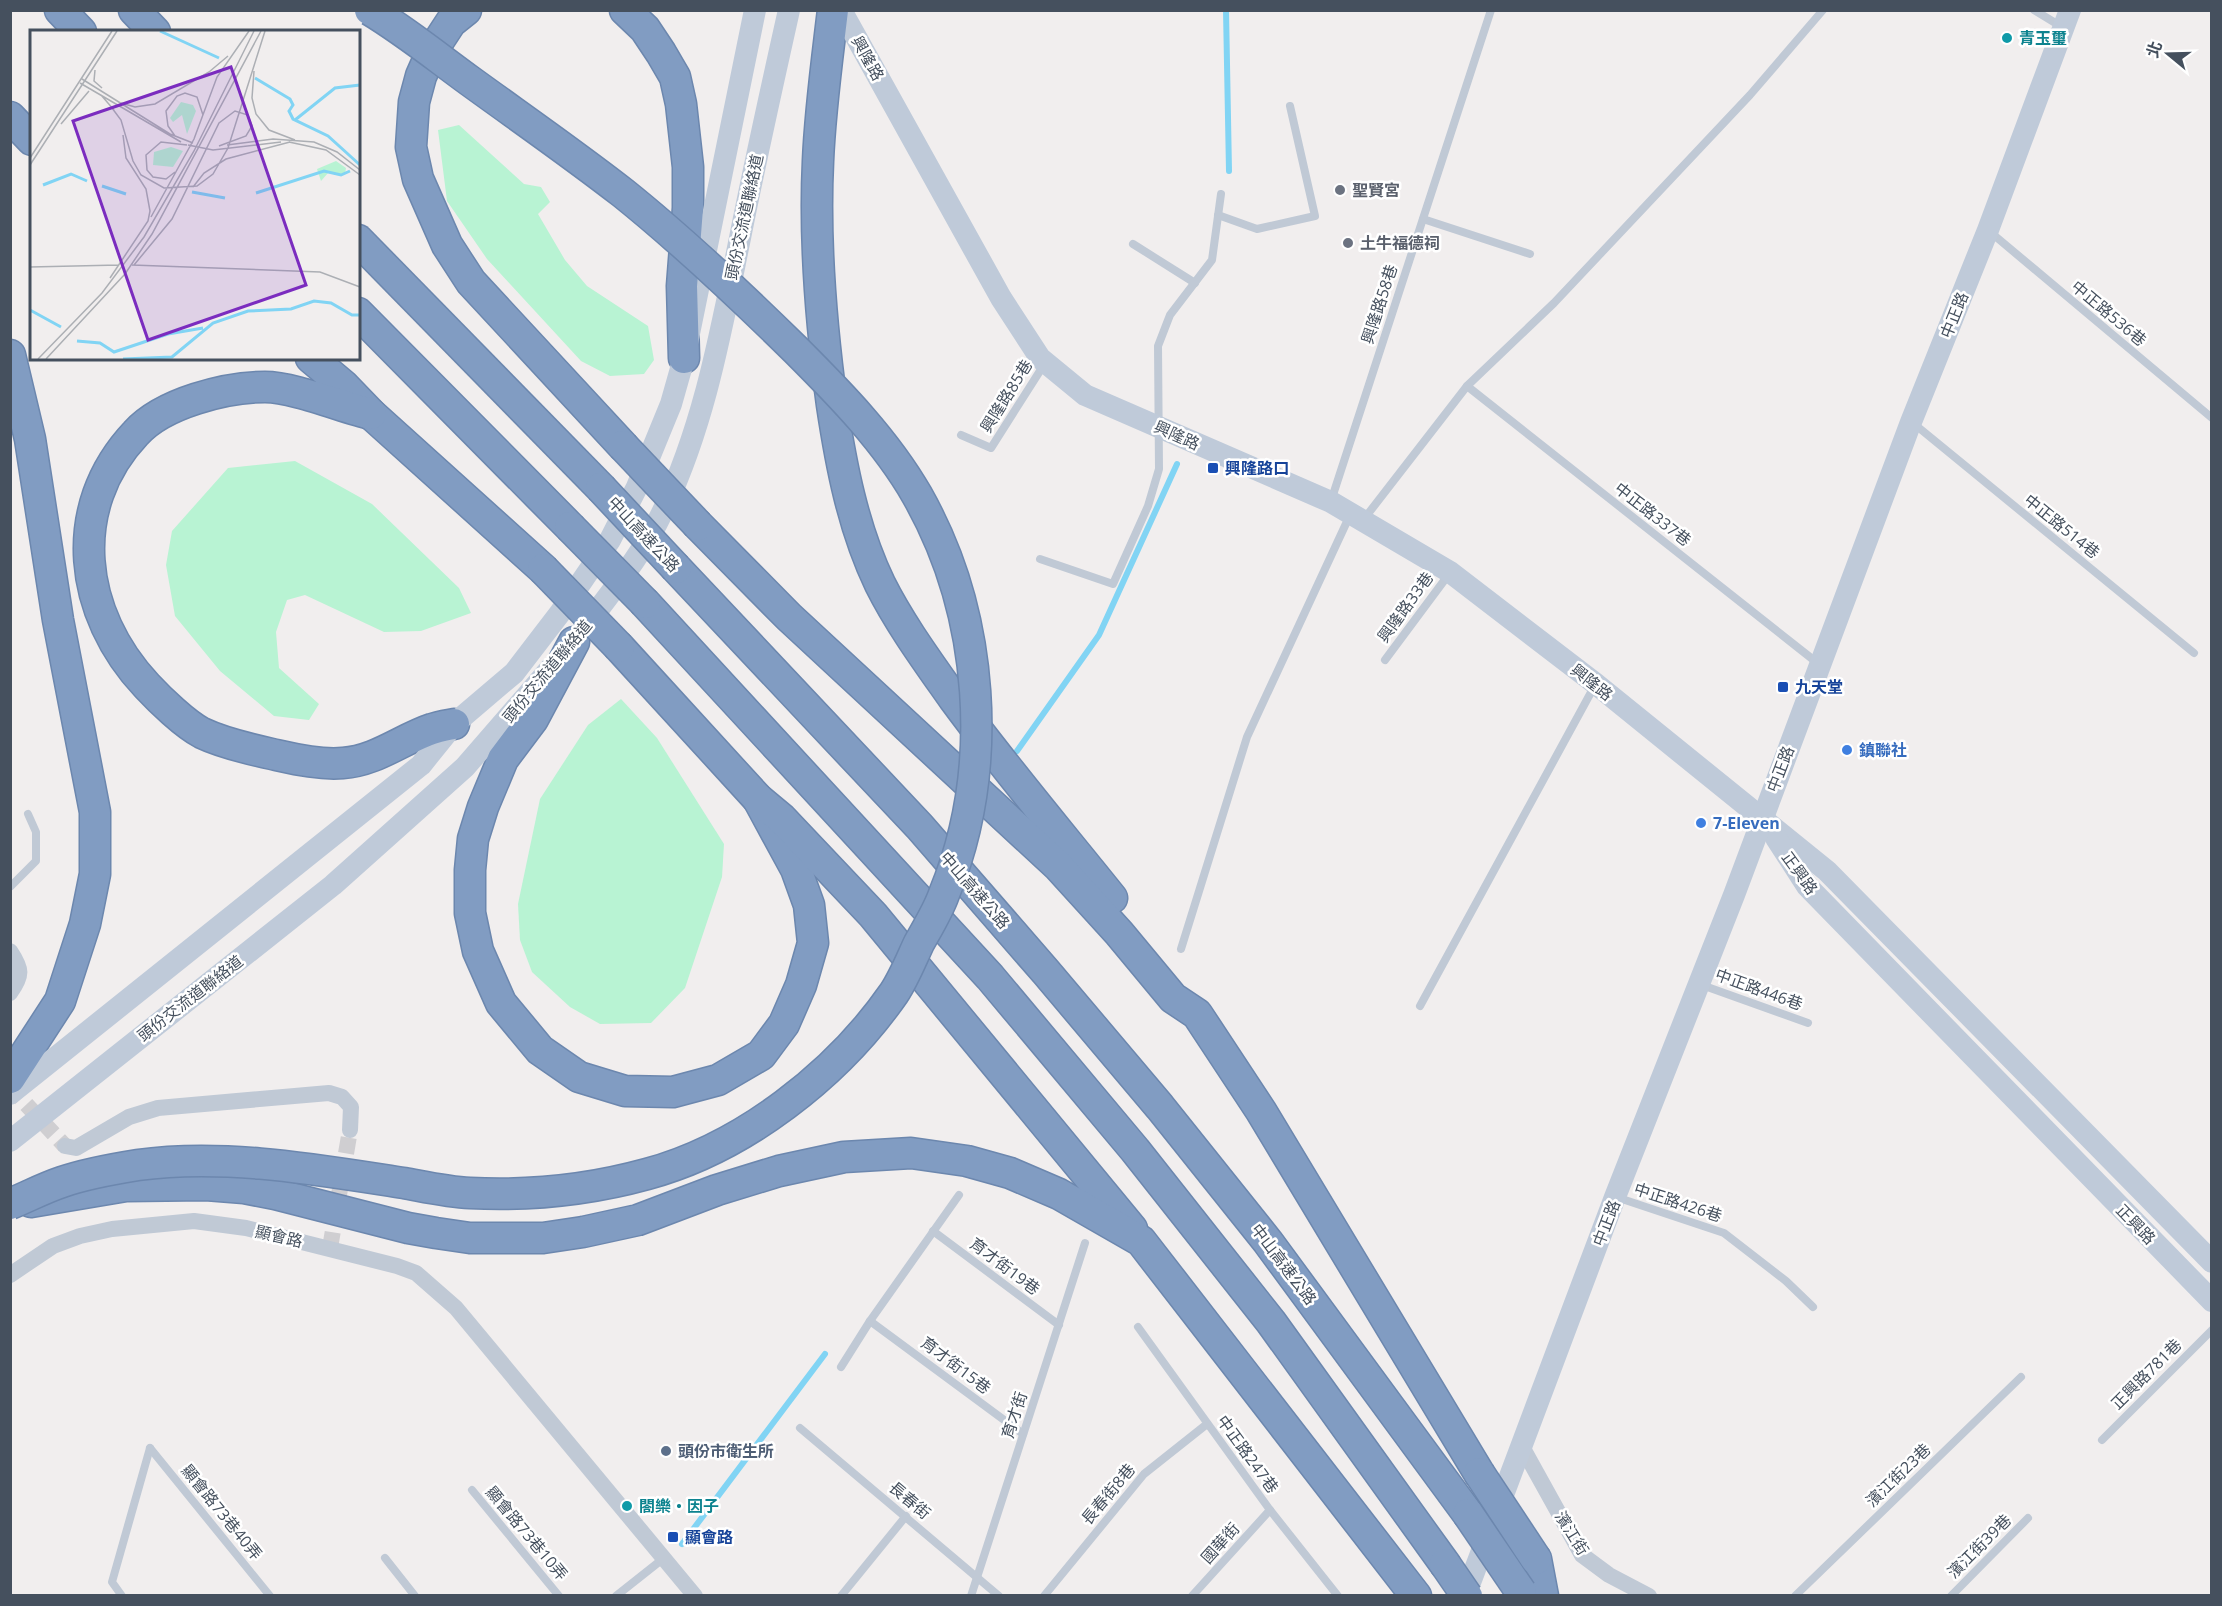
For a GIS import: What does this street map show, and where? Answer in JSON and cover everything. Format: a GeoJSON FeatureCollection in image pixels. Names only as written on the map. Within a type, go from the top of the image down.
{"type":"FeatureCollection","features":[{"type":"Feature","properties":{"kind":"highway"},"geometry":{"type":"LineString","coordinates":[[60,10],[79,30]]}},
{"type":"Feature","properties":{"kind":"highway"},"geometry":{"type":"LineString","coordinates":[[134,10],[153,30]]}},
{"type":"Feature","properties":{"kind":"highway"},"geometry":{"type":"LineString","coordinates":[[10,1205],[65,1181],[139,1165],[233,1162],[466,1193],[551,1192],[592,1186],[650,1173],[698,1156],[750,1128],[796,1096],[832,1064],[868,1027],[897,988],[945,893],[963,832],[972,782],[976,737],[975,678],[955,582],[918,497],[894,459],[819,373],[727,282],[654,218],[586,164],[370,10]]}},
{"type":"Feature","properties":{"kind":"highway"},"geometry":{"type":"LineString","coordinates":[[466,10],[451,22],[432,51],[414,102],[411,147],[418,179],[447,245],[471,282],[623,446],[789,617],[1058,866],[1119,933],[1173,998],[1197,1014]]}},
{"type":"Feature","properties":{"kind":"highway"},"geometry":{"type":"LineString","coordinates":[[625,10],[645,29],[661,53],[675,77],[681,104],[688,167],[688,208],[682,286],[684,358]]}},
{"type":"Feature","properties":{"kind":"highway"},"geometry":{"type":"LineString","coordinates":[[839,11],[823,92],[818,162],[818,250],[822,337],[839,452],[855,518],[880,583],[928,662],[997,757],[1175,978],[1261,1111],[1479,1473],[1536,1559],[1543,1596]]}},
{"type":"Feature","properties":{"kind":"highway"},"geometry":{"type":"LineString","coordinates":[[10,117],[30,138]]}},
{"type":"Feature","properties":{"kind":"highway","name":"中山高速公路"},"geometry":{"type":"LineString","coordinates":[[360,242],[601,488],[920,827],[1046,972],[1153,1098],[1276,1252],[1468,1514],[1525,1596]]}},
{"type":"Feature","properties":{"kind":"highway"},"geometry":{"type":"LineString","coordinates":[[360,315],[645,603],[990,977],[1135,1150],[1271,1322],[1466,1596]]}},
{"type":"Feature","properties":{"kind":"highway"},"geometry":{"type":"LineString","coordinates":[[10,355],[30,439],[58,620],[95,812],[95,874],[85,924],[60,1001],[10,1078]]}},
{"type":"Feature","properties":{"kind":"highway"},"geometry":{"type":"LineString","coordinates":[[313,360],[543,569],[619,647],[758,799],[782,819],[873,915],[1118,1209],[1141,1242],[1416,1596]]}},
{"type":"Feature","properties":{"kind":"highway"},"geometry":{"type":"LineString","coordinates":[[371,414],[267,387],[229,390],[173,406],[137,431],[115,460],[95,501],[88,545],[91,586],[108,631],[131,669],[160,700],[201,732],[250,750],[302,760],[345,763],[387,751],[431,729],[454,724]]}},
{"type":"Feature","properties":{"kind":"highway"},"geometry":{"type":"LineString","coordinates":[[574,642],[533,719],[503,759],[483,807],[473,839],[470,870],[470,913],[478,951],[501,1003],[540,1050],[579,1077],[626,1091],[673,1092],[718,1080],[761,1055],[784,1024],[801,985],[813,943],[809,905],[796,869],[758,799]]}},
{"type":"Feature","properties":{"kind":"highway"},"geometry":{"type":"LineString","coordinates":[[10,1205],[126,1186],[206,1185],[244,1188],[275,1194],[436,1233],[470,1238],[543,1238],[638,1220],[717,1190],[779,1171],[844,1157],[911,1153],[967,1161],[1010,1173],[1059,1194],[1141,1242]]}},
{"type":"Feature","properties":{"kind":"main road","name":"頭份交流道聯絡道"},"geometry":{"type":"LineString","coordinates":[[10,1094],[421,765],[454,724],[514,673],[560,613],[610,540],[637,487],[667,414],[684,358],[755,10]]}},
{"type":"Feature","properties":{"kind":"main road","name":"頭份交流道聯絡道"},"geometry":{"type":"LineString","coordinates":[[10,1141],[351,869],[465,767],[574,642],[632,562],[661,515],[694,432],[718,347],[789,10]]}},
{"type":"Feature","properties":{"kind":"main road","name":"興隆路"},"geometry":{"type":"LineString","coordinates":[[839,11],[1001,298],[1040,358],[1085,395],[1331,502],[1450,572],[1596,684],[1761,817]]}},
{"type":"Feature","properties":{"kind":"main road","name":"中正路"},"geometry":{"type":"LineString","coordinates":[[1466,1596],[1521,1445],[2067,19]]}},
{"type":"Feature","properties":{"kind":"main road","name":"正興路"},"geometry":{"type":"LineString","coordinates":[[1761,817],[1827,871],[2211,1262]]}},
{"type":"Feature","properties":{"kind":"main road","name":"正興路"},"geometry":{"type":"LineString","coordinates":[[1761,817],[1807,886],[2211,1301]]}},
{"type":"Feature","properties":{"kind":"street"},"geometry":{"type":"LineString","coordinates":[[10,951],[21,967],[19,979],[10,993]]}},
{"type":"Feature","properties":{"kind":"street"},"geometry":{"type":"LineString","coordinates":[[65,1146],[76,1148],[129,1117],[158,1108],[329,1093],[342,1097],[351,1107],[350,1130]]}},
{"type":"Feature","properties":{"kind":"street","name":"顯會路"},"geometry":{"type":"LineString","coordinates":[[10,1275],[53,1246],[80,1236],[112,1229],[194,1221],[246,1228],[330,1248],[416,1273],[456,1308],[695,1596]]}},
{"type":"Feature","properties":{"kind":"street","name":"濱江街"},"geometry":{"type":"LineString","coordinates":[[1521,1445],[1582,1555],[1609,1575],[1649,1596]]}},
{"type":"Feature","properties":{"kind":"lane","name":"興隆路58巷"},"geometry":{"type":"LineString","coordinates":[[1331,502],[1491,10]]}},
{"type":"Feature","properties":{"kind":"lane"},"geometry":{"type":"LineString","coordinates":[[1181,949],[1247,737],[1357,517],[1467,386],[1554,303],[1750,95],[1823,10]]}},
{"type":"Feature","properties":{"kind":"lane"},"geometry":{"type":"LineString","coordinates":[[2034,10],[2067,19]]}},
{"type":"Feature","properties":{"kind":"lane"},"geometry":{"type":"LineString","coordinates":[[1218,215],[1257,229],[1315,216],[1290,106]]}},
{"type":"Feature","properties":{"kind":"lane"},"geometry":{"type":"LineString","coordinates":[[1040,559],[1113,584],[1151,497],[1159,470],[1158,346],[1170,315],[1212,260],[1221,194]]}},
{"type":"Feature","properties":{"kind":"lane"},"geometry":{"type":"LineString","coordinates":[[1423,219],[1530,254]]}},
{"type":"Feature","properties":{"kind":"lane","name":"中正路536巷"},"geometry":{"type":"LineString","coordinates":[[1988,230],[2211,418]]}},
{"type":"Feature","properties":{"kind":"lane"},"geometry":{"type":"LineString","coordinates":[[1133,244],[1195,283]]}},
{"type":"Feature","properties":{"kind":"lane","name":"興隆路85巷"},"geometry":{"type":"LineString","coordinates":[[961,435],[991,448],[1045,362]]}},
{"type":"Feature","properties":{"kind":"lane","name":"中正路337巷"},"geometry":{"type":"LineString","coordinates":[[1467,386],[1820,666]]}},
{"type":"Feature","properties":{"kind":"lane","name":"中正路514巷"},"geometry":{"type":"LineString","coordinates":[[1911,422],[2194,653]]}},
{"type":"Feature","properties":{"kind":"lane","name":"興隆路33巷"},"geometry":{"type":"LineString","coordinates":[[1385,660],[1450,572]]}},
{"type":"Feature","properties":{"kind":"lane"},"geometry":{"type":"LineString","coordinates":[[1420,1006],[1596,684]]}},
{"type":"Feature","properties":{"kind":"lane"},"geometry":{"type":"LineString","coordinates":[[10,887],[36,861],[36,832],[28,814]]}},
{"type":"Feature","properties":{"kind":"lane","name":"中正路446巷"},"geometry":{"type":"LineString","coordinates":[[1699,983],[1808,1023]]}},
{"type":"Feature","properties":{"kind":"lane"},"geometry":{"type":"LineString","coordinates":[[841,1367],[870,1321],[959,1195]]}},
{"type":"Feature","properties":{"kind":"lane","name":"中正路426巷"},"geometry":{"type":"LineString","coordinates":[[1616,1197],[1724,1233],[1786,1281],[1813,1307]]}},
{"type":"Feature","properties":{"kind":"lane","name":"育才街19巷"},"geometry":{"type":"LineString","coordinates":[[933,1231],[1059,1325]]}},
{"type":"Feature","properties":{"kind":"lane","name":"育才街"},"geometry":{"type":"LineString","coordinates":[[971,1596],[1086,1243]]}},
{"type":"Feature","properties":{"kind":"lane","name":"育才街15巷"},"geometry":{"type":"LineString","coordinates":[[870,1321],[1023,1434]]}},
{"type":"Feature","properties":{"kind":"lane","name":"中正路247巷"},"geometry":{"type":"LineString","coordinates":[[1138,1327],[1270,1510],[1338,1596]]}},
{"type":"Feature","properties":{"kind":"lane","name":"正興路781巷"},"geometry":{"type":"LineString","coordinates":[[2102,1440],[2211,1330]]}},
{"type":"Feature","properties":{"kind":"lane","name":"濱江街23巷"},"geometry":{"type":"LineString","coordinates":[[1795,1596],[2021,1377]]}},
{"type":"Feature","properties":{"kind":"lane","name":"長春街8巷"},"geometry":{"type":"LineString","coordinates":[[1044,1596],[1144,1474],[1207,1424]]}},
{"type":"Feature","properties":{"kind":"lane","name":"長春街"},"geometry":{"type":"LineString","coordinates":[[800,1428],[999,1596]]}},
{"type":"Feature","properties":{"kind":"lane","name":"顯會路73巷40弄"},"geometry":{"type":"LineString","coordinates":[[122,1596],[112,1582],[150,1448],[270,1596]]}},
{"type":"Feature","properties":{"kind":"lane","name":"顯會路73巷10弄"},"geometry":{"type":"LineString","coordinates":[[472,1490],[559,1596]]}},
{"type":"Feature","properties":{"kind":"lane","name":"國華街"},"geometry":{"type":"LineString","coordinates":[[1192,1596],[1270,1510]]}},
{"type":"Feature","properties":{"kind":"lane"},"geometry":{"type":"LineString","coordinates":[[841,1596],[906,1516]]}},
{"type":"Feature","properties":{"kind":"lane","name":"濱江街39巷"},"geometry":{"type":"LineString","coordinates":[[1951,1596],[2028,1518]]}},
{"type":"Feature","properties":{"kind":"lane"},"geometry":{"type":"LineString","coordinates":[[386,1558],[415,1596]]}},
{"type":"Feature","properties":{"kind":"lane"},"geometry":{"type":"LineString","coordinates":[[616,1596],[664,1558]]}},
{"type":"Feature","properties":{"kind":"green space"},"geometry":{"type":"Polygon","coordinates":[[[459,125],[524,184],[541,187],[550,202],[538,214],[565,260],[587,286],[648,326],[654,360],[644,374],[610,376],[581,361],[487,259],[447,201],[438,130],[459,125]]]}},
{"type":"Feature","properties":{"kind":"green space"},"geometry":{"type":"Polygon","coordinates":[[[295,461],[372,504],[459,588],[471,613],[421,631],[384,632],[305,595],[287,600],[276,632],[279,668],[319,704],[309,720],[274,716],[220,671],[175,616],[166,565],[172,531],[228,468],[295,461]]]}},
{"type":"Feature","properties":{"kind":"green space"},"geometry":{"type":"Polygon","coordinates":[[[621,699],[657,738],[724,844],[722,877],[685,988],[651,1023],[600,1024],[570,1007],[532,972],[520,940],[518,904],[540,799],[588,725],[621,699]]]}},
{"type":"Feature","properties":{"kind":"waterway"},"geometry":{"type":"LineString","coordinates":[[1226,10],[1229,171]]}},
{"type":"Feature","properties":{"kind":"waterway"},"geometry":{"type":"LineString","coordinates":[[1017,751],[1099,635],[1177,464]]}},
{"type":"Feature","properties":{"kind":"waterway"},"geometry":{"type":"LineString","coordinates":[[682,1544],[825,1354]]}},
{"type":"Feature","properties":{"kind":"tunnel"},"geometry":{"type":"LineString","coordinates":[[10,1087],[65,1146]]}},
{"type":"Feature","properties":{"kind":"tunnel"},"geometry":{"type":"LineString","coordinates":[[330,1248],[350,1130]]}},
{"type":"Feature","properties":{"kind":"place","name":"青玉璽"},"geometry":{"type":"Point","coordinates":[2007,38]}},
{"type":"Feature","properties":{"kind":"place","name":"聖賢宮"},"geometry":{"type":"Point","coordinates":[1340,190]}},
{"type":"Feature","properties":{"kind":"place","name":"土牛福德祠"},"geometry":{"type":"Point","coordinates":[1348,243]}},
{"type":"Feature","properties":{"kind":"place","name":"興隆路口"},"geometry":{"type":"Point","coordinates":[1213,468]}},
{"type":"Feature","properties":{"kind":"place","name":"九天堂"},"geometry":{"type":"Point","coordinates":[1783,687]}},
{"type":"Feature","properties":{"kind":"place","name":"鎮聯社"},"geometry":{"type":"Point","coordinates":[1847,750]}},
{"type":"Feature","properties":{"kind":"place","name":"7-Eleven"},"geometry":{"type":"Point","coordinates":[1701,823]}},
{"type":"Feature","properties":{"kind":"place","name":"頭份市衛生所"},"geometry":{"type":"Point","coordinates":[666,1451]}},
{"type":"Feature","properties":{"kind":"place","name":"閤樂‧因子"},"geometry":{"type":"Point","coordinates":[627,1506]}},
{"type":"Feature","properties":{"kind":"place","name":"顯會路"},"geometry":{"type":"Point","coordinates":[673,1537]}}]}
